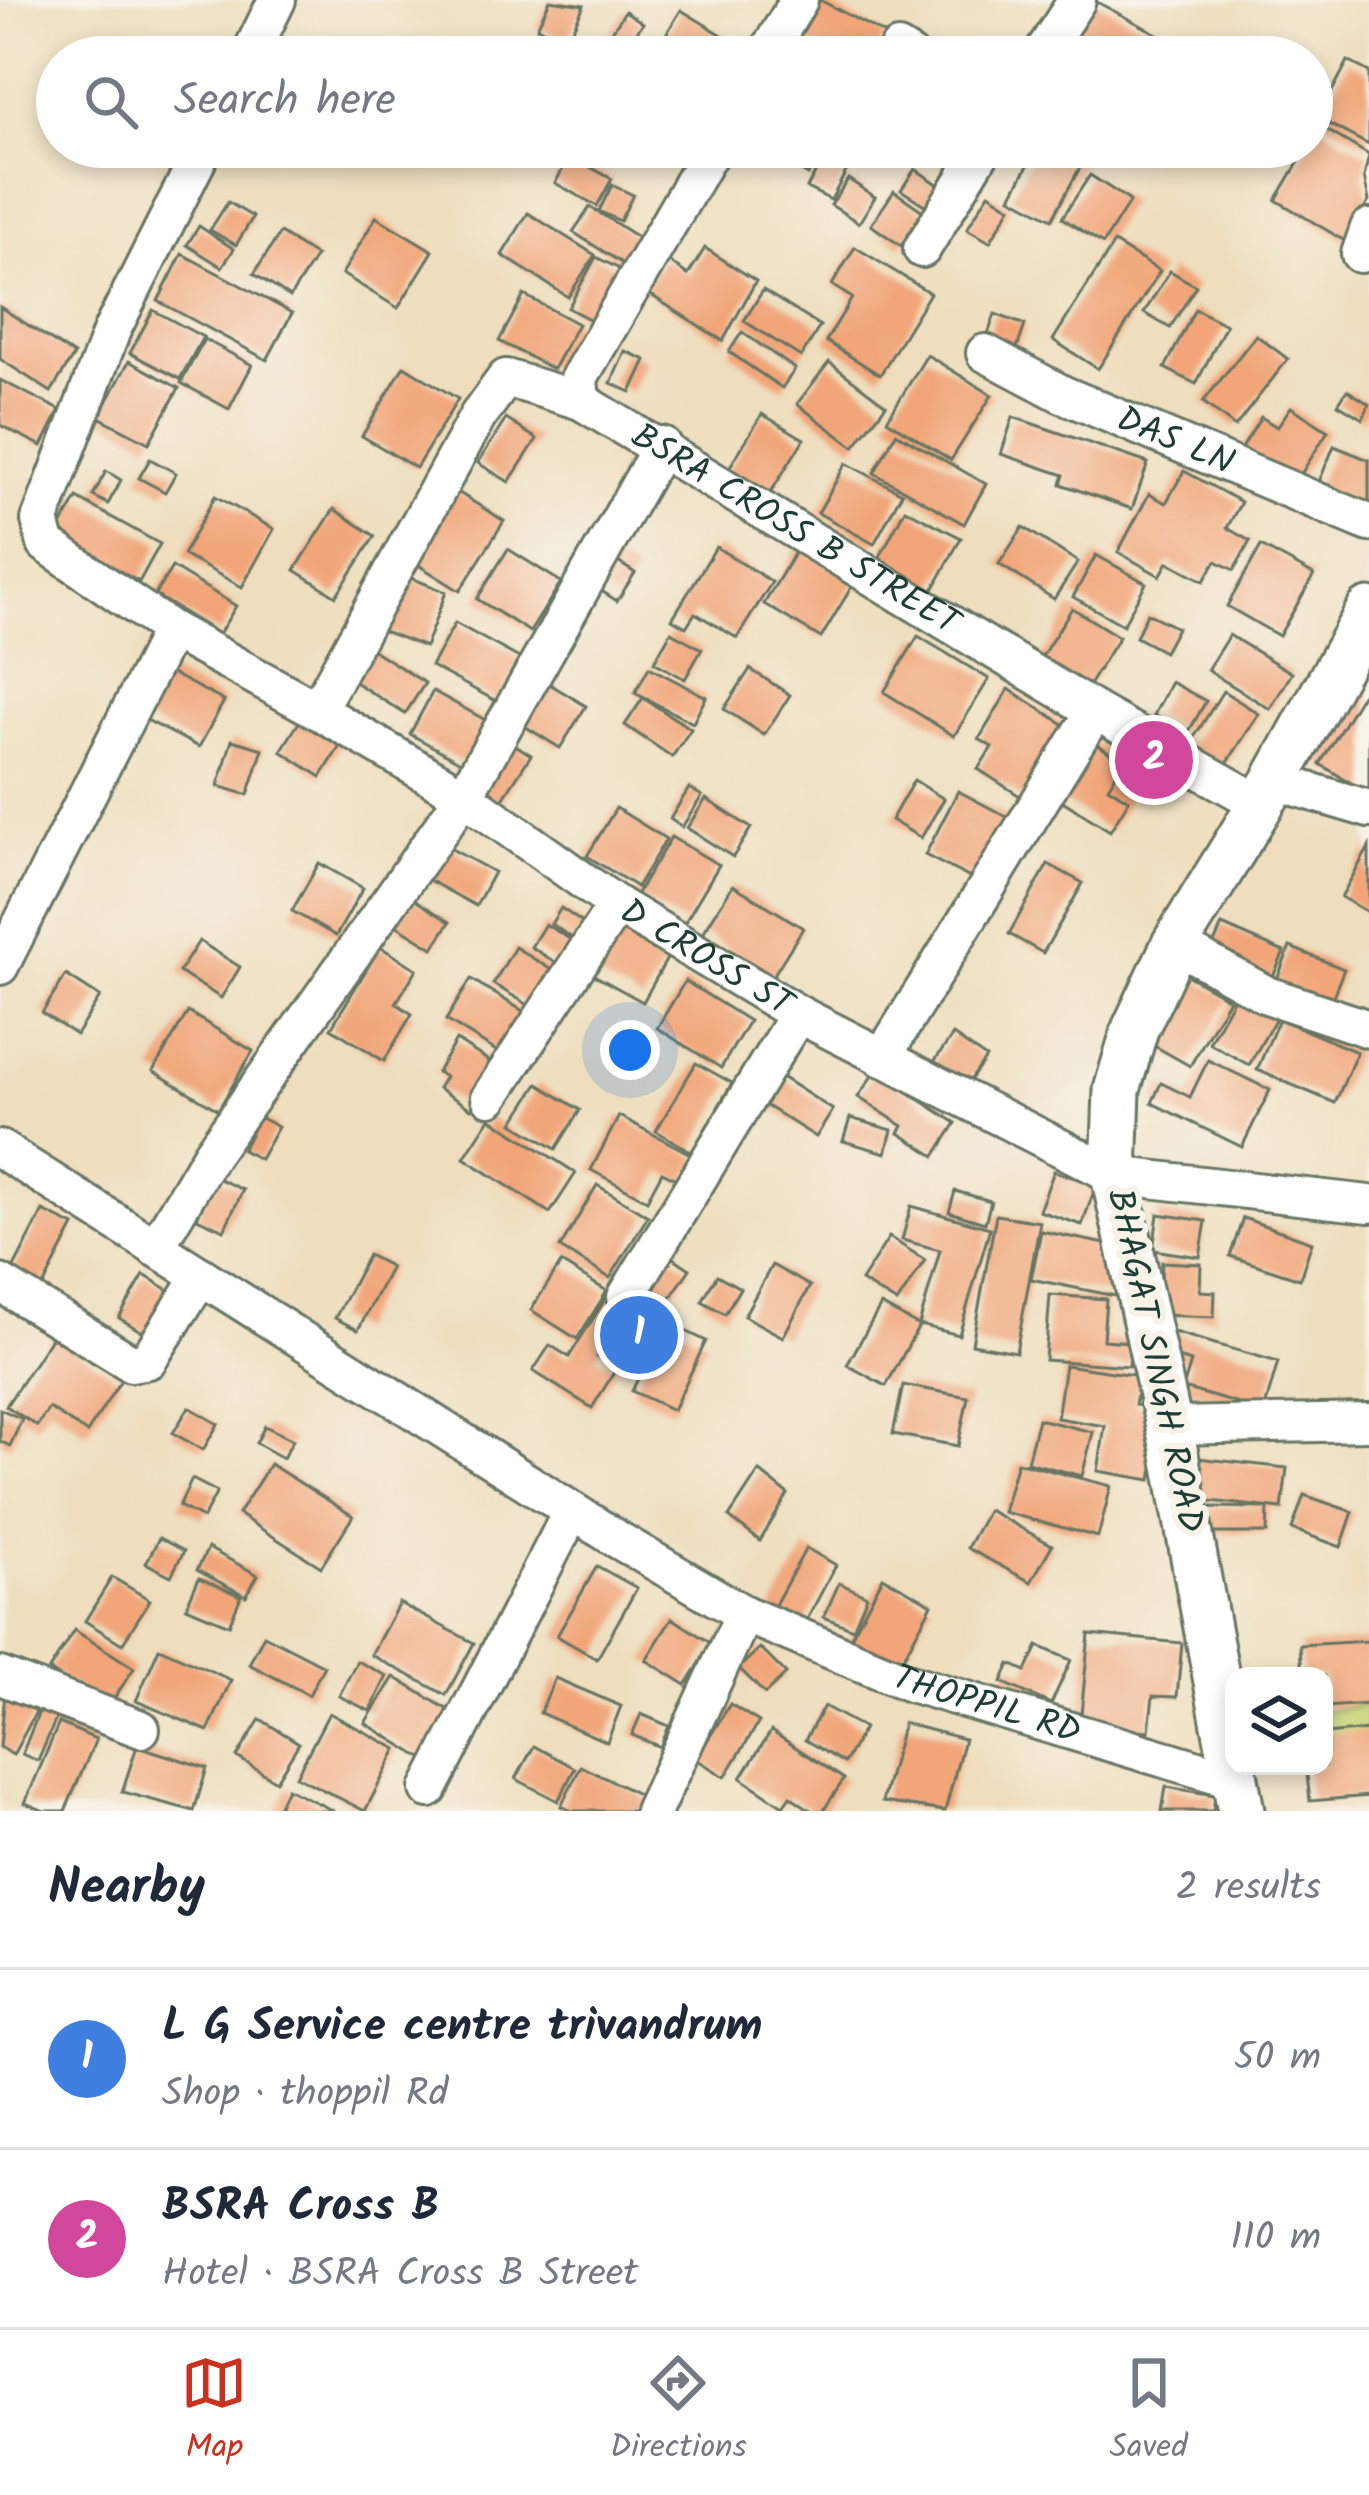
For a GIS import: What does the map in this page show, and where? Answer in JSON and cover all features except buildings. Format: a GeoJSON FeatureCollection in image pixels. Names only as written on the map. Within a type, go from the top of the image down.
{"type":"FeatureCollection","features":[{"type":"Feature","properties":{"kind":"street"},"geometry":{"type":"LineString","coordinates":[[259,36],[277,0]]}},
{"type":"Feature","properties":{"kind":"street"},"geometry":{"type":"LineString","coordinates":[[778,36],[799,0]]}},
{"type":"Feature","properties":{"kind":"street"},"geometry":{"type":"LineString","coordinates":[[1054,36],[1077,0]]}},
{"type":"Feature","properties":{"kind":"street","name":"D CROSS ST"},"geometry":{"type":"LineString","coordinates":[[193,168],[112,330],[40,520],[46,544],[171,630],[464,796],[617,905],[798,1014],[1114,1175]]}},
{"type":"Feature","properties":{"kind":"street"},"geometry":{"type":"LineString","coordinates":[[581,401],[578,378],[701,168]]}},
{"type":"Feature","properties":{"kind":"street"},"geometry":{"type":"LineString","coordinates":[[922,249],[971,168]]}},
{"type":"Feature","properties":{"kind":"street","name":"DAS LN"},"geometry":{"type":"LineString","coordinates":[[985,353],[1062,394],[1369,523]]}},
{"type":"Feature","properties":{"kind":"street","name":"BSRA CROSS B STREET"},"geometry":{"type":"LineString","coordinates":[[317,710],[478,416],[506,378],[581,401],[662,446],[1095,711],[1268,792],[1369,809]]}},
{"type":"Feature","properties":{"kind":"street"},"geometry":{"type":"LineString","coordinates":[[155,1248],[211,1154],[464,796],[662,446]]}},
{"type":"Feature","properties":{"kind":"street","name":"BHAGAT SINGH ROAD"},"geometry":{"type":"LineString","coordinates":[[1238,1796],[1170,1426],[1114,1175],[1117,1090],[1136,1030],[1174,944],[1268,792],[1369,611]]}},
{"type":"Feature","properties":{"kind":"street"},"geometry":{"type":"LineString","coordinates":[[0,966],[171,630]]}},
{"type":"Feature","properties":{"kind":"street"},"geometry":{"type":"LineString","coordinates":[[883,1058],[1095,711]]}},
{"type":"Feature","properties":{"kind":"street"},"geometry":{"type":"LineString","coordinates":[[490,1097],[617,905]]}},
{"type":"Feature","properties":{"kind":"street"},"geometry":{"type":"LineString","coordinates":[[1174,944],[1267,995],[1369,1029]]}},
{"type":"Feature","properties":{"kind":"street"},"geometry":{"type":"LineString","coordinates":[[626,1297],[798,1014]]}},
{"type":"Feature","properties":{"kind":"street","name":"THOPPIL RD"},"geometry":{"type":"LineString","coordinates":[[0,1149],[572,1511],[744,1614],[910,1683],[1238,1796]]}},
{"type":"Feature","properties":{"kind":"street"},"geometry":{"type":"LineString","coordinates":[[1114,1175],[1369,1204]]}},
{"type":"Feature","properties":{"kind":"street"},"geometry":{"type":"LineString","coordinates":[[0,1283],[130,1363],[148,1360],[201,1276]]}},
{"type":"Feature","properties":{"kind":"street"},"geometry":{"type":"LineString","coordinates":[[1170,1426],[1369,1422]]}},
{"type":"Feature","properties":{"kind":"street"},"geometry":{"type":"LineString","coordinates":[[429,1789],[572,1511]]}},
{"type":"Feature","properties":{"kind":"street"},"geometry":{"type":"LineString","coordinates":[[653,1811],[744,1614]]}},
{"type":"Feature","properties":{"kind":"street"},"geometry":{"type":"LineString","coordinates":[[0,1676],[141,1729]]}},
{"type":"Feature","properties":{"kind":"green space"},"geometry":{"type":"Polygon","coordinates":[[[1367,1705],[1369,1757],[1333,1762],[1333,1710],[1367,1705]]]}},
{"type":"Feature","properties":{"kind":"place","name":"BSRA Cross B"},"geometry":{"type":"Point","coordinates":[1154,760]}},
{"type":"Feature","properties":{"kind":"place","name":"L G Service centre trivandrum"},"geometry":{"type":"Point","coordinates":[639,1335]}}]}
